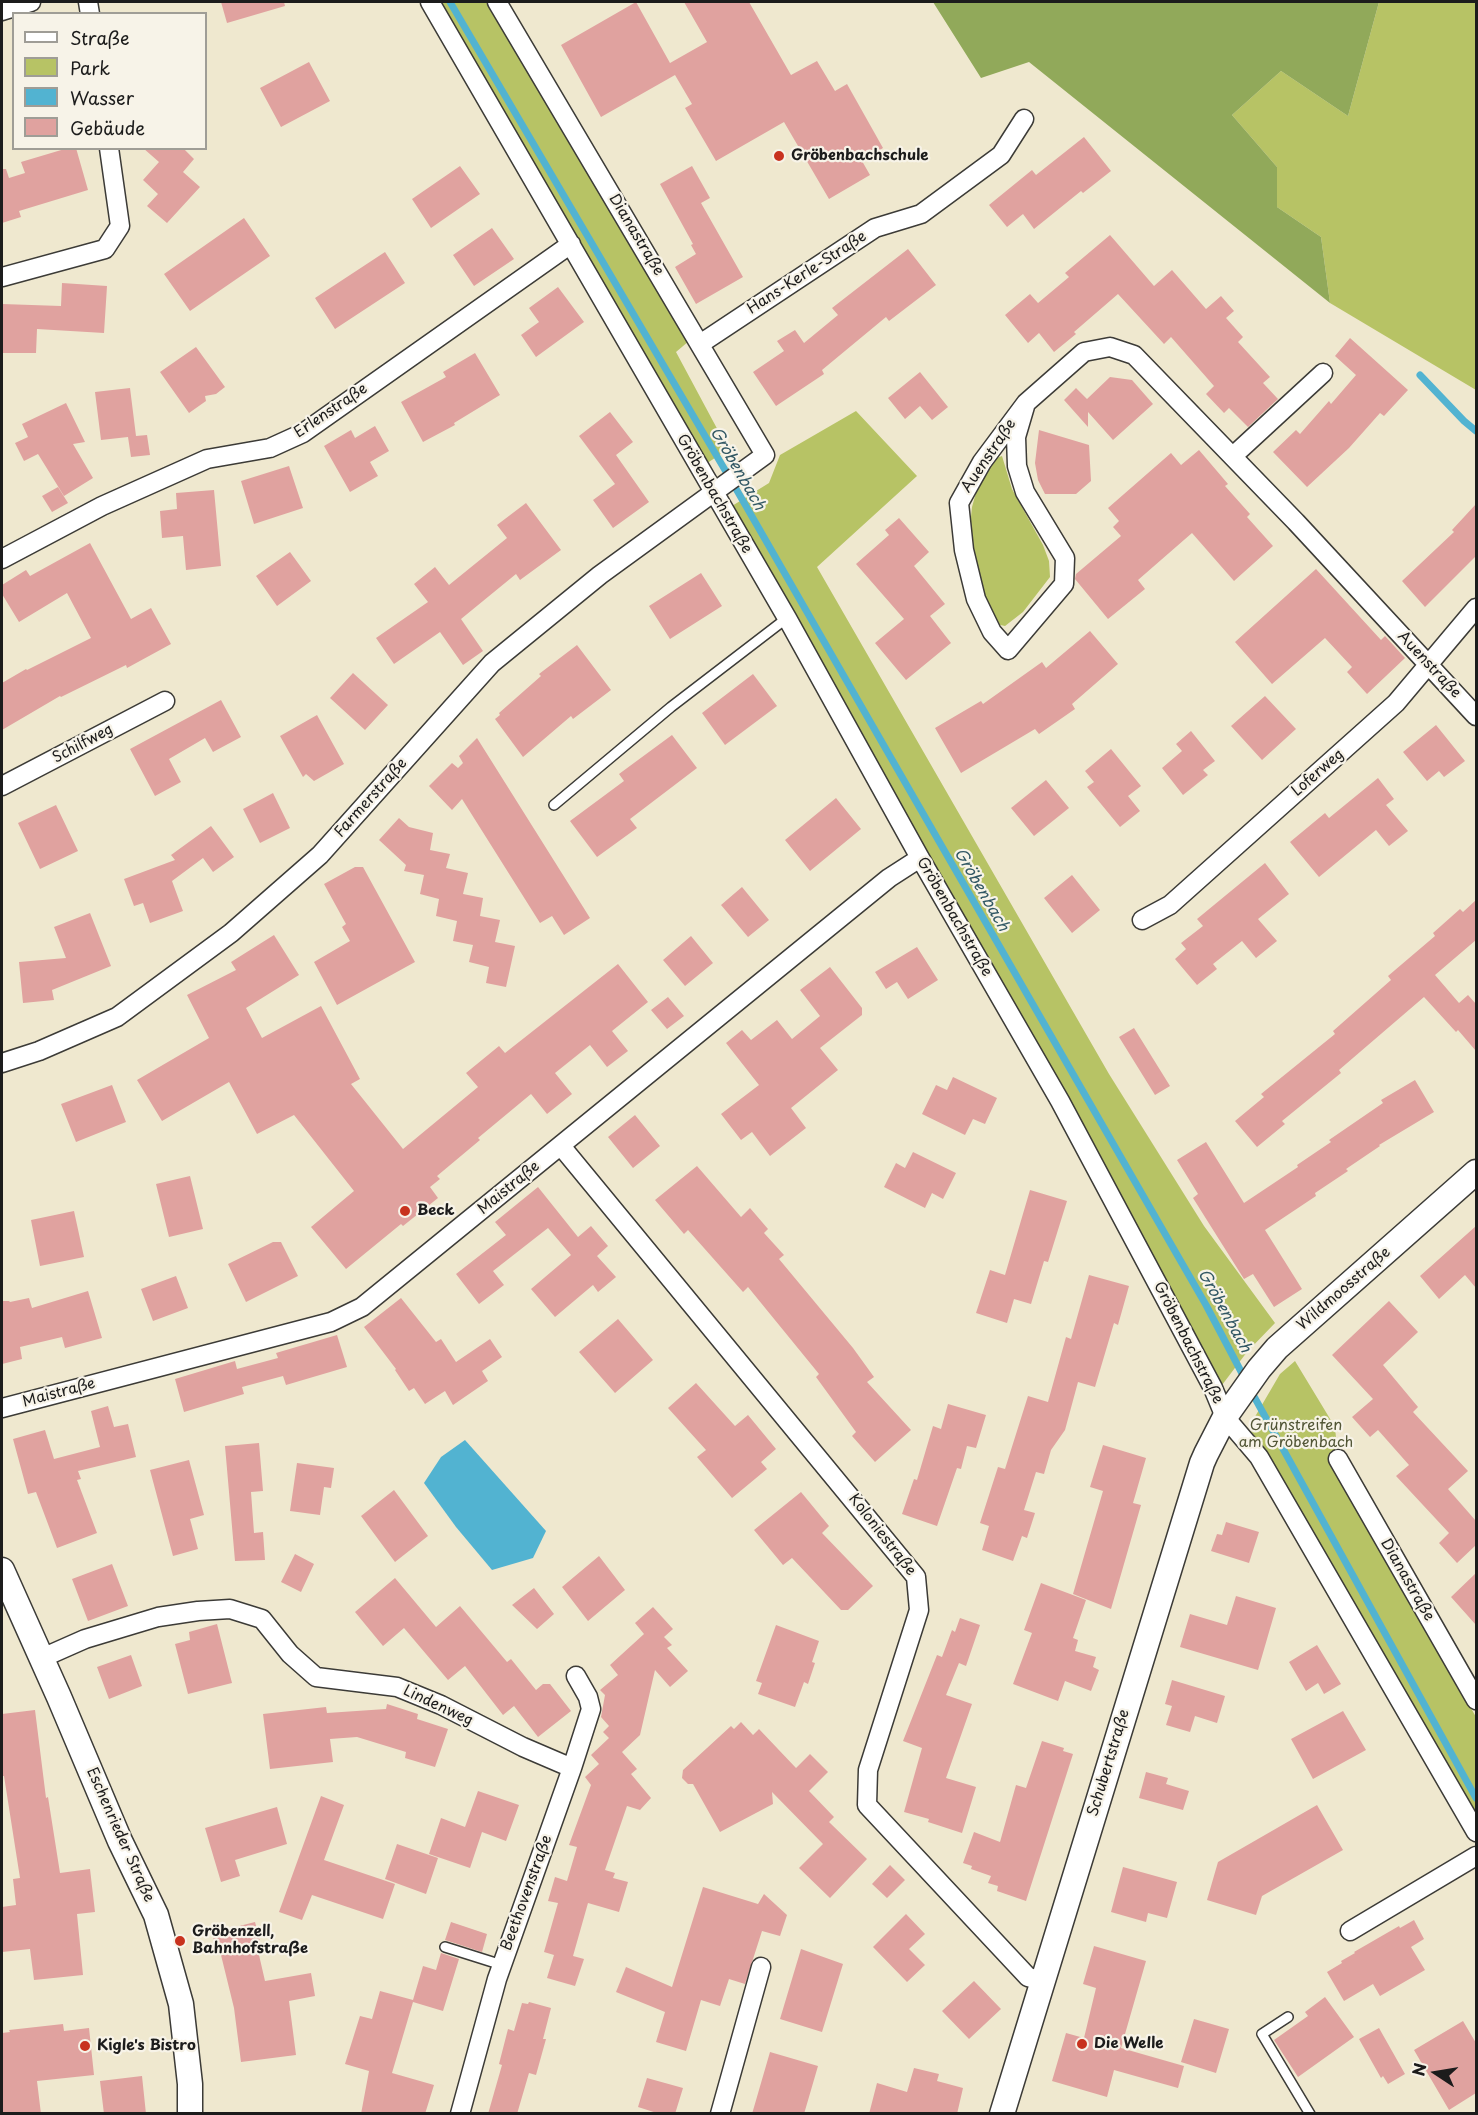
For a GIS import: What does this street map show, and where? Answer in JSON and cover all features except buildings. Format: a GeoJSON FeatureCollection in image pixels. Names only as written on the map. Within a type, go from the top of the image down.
{"type":"FeatureCollection","features":[{"type":"Feature","properties":{"kind":"street"},"geometry":{"type":"LineString","coordinates":[[2,11],[31,2]]}},
{"type":"Feature","properties":{"kind":"street","name":"Gröbenbachstraße"},"geometry":{"type":"LineString","coordinates":[[430,2],[571,244],[718,488],[920,858],[1060,1101],[1213,1388],[1225,1417],[1259,1457],[1476,1832]]}},
{"type":"Feature","properties":{"kind":"street","name":"Dianastraße"},"geometry":{"type":"LineString","coordinates":[[497,2],[765,455],[718,488]]}},
{"type":"Feature","properties":{"kind":"street","name":"Hans-Kerle-Straße"},"geometry":{"type":"LineString","coordinates":[[700,344],[875,228],[921,214],[1001,155],[1024,119]]}},
{"type":"Feature","properties":{"kind":"street"},"geometry":{"type":"LineString","coordinates":[[2,277],[105,249],[120,226],[109,150]]}},
{"type":"Feature","properties":{"kind":"street","name":"Erlenstraße"},"geometry":{"type":"LineString","coordinates":[[2,559],[102,506],[207,459],[270,448],[303,433],[571,244]]}},
{"type":"Feature","properties":{"kind":"street","name":"Auenstraße"},"geometry":{"type":"LineString","coordinates":[[1026,404],[1016,437],[1017,466],[1025,492],[1065,558],[1064,584],[1008,650],[992,632],[976,599],[964,550],[959,502],[982,462],[1026,404],[1084,352],[1110,346],[1134,355],[1233,456],[1476,716]]}},
{"type":"Feature","properties":{"kind":"street"},"geometry":{"type":"LineString","coordinates":[[1233,456],[1323,373]]}},
{"type":"Feature","properties":{"kind":"street","name":"Farmerstraße"},"geometry":{"type":"LineString","coordinates":[[2,1063],[39,1051],[117,1017],[231,933],[320,855],[492,663],[600,575],[718,488]]}},
{"type":"Feature","properties":{"kind":"street","name":"Loferweg"},"geometry":{"type":"LineString","coordinates":[[1142,920],[1170,905],[1396,703],[1476,608]]}},
{"type":"Feature","properties":{"kind":"street","name":"Schilfweg"},"geometry":{"type":"LineString","coordinates":[[2,786],[165,701]]}},
{"type":"Feature","properties":{"kind":"street","name":"Maistraße"},"geometry":{"type":"LineString","coordinates":[[2,1408],[331,1322],[362,1307],[889,878],[920,858]]}},
{"type":"Feature","properties":{"kind":"street","name":"Koloniestraße"},"geometry":{"type":"LineString","coordinates":[[561,1146],[916,1577],[919,1610],[868,1770],[867,1805],[1028,1977],[1043,1981]]}},
{"type":"Feature","properties":{"kind":"street","name":"Wildmoosstraße"},"geometry":{"type":"LineString","coordinates":[[1225,1417],[1276,1348],[1476,1172]]}},
{"type":"Feature","properties":{"kind":"street","name":"Schubertstraße"},"geometry":{"type":"LineString","coordinates":[[1002,2114],[1202,1463],[1225,1417]]}},
{"type":"Feature","properties":{"kind":"street","name":"Dianastraße"},"geometry":{"type":"LineString","coordinates":[[1338,1459],[1476,1700]]}},
{"type":"Feature","properties":{"kind":"street","name":"Eschenrieder Straße"},"geometry":{"type":"LineString","coordinates":[[2,1569],[120,1841],[156,1915],[181,2004],[190,2084],[190,2114]]}},
{"type":"Feature","properties":{"kind":"street","name":"Lindenweg"},"geometry":{"type":"LineString","coordinates":[[42,1658],[85,1639],[158,1617],[230,1609],[262,1619],[290,1654],[316,1677],[397,1687],[441,1705],[523,1747],[572,1768]]}},
{"type":"Feature","properties":{"kind":"street","name":"Beethovenstraße"},"geometry":{"type":"LineString","coordinates":[[460,2114],[502,1965],[591,1709],[588,1697],[576,1676]]}},
{"type":"Feature","properties":{"kind":"street"},"geometry":{"type":"LineString","coordinates":[[1350,1931],[1476,1856]]}},
{"type":"Feature","properties":{"kind":"street"},"geometry":{"type":"LineString","coordinates":[[720,2114],[761,1967]]}},
{"type":"Feature","properties":{"kind":"lane"},"geometry":{"type":"LineString","coordinates":[[554,805],[671,706],[787,618]]}},
{"type":"Feature","properties":{"kind":"lane"},"geometry":{"type":"LineString","coordinates":[[446,1947],[502,1965]]}},
{"type":"Feature","properties":{"kind":"lane"},"geometry":{"type":"LineString","coordinates":[[1288,2017],[1262,2034],[1310,2114]]}},
{"type":"Feature","properties":{"kind":"green space"},"geometry":{"type":"Polygon","coordinates":[[[440,2],[490,2],[689,341],[676,352],[728,449],[706,464],[440,2]]]}},
{"type":"Feature","properties":{"kind":"green space"},"geometry":{"type":"Polygon","coordinates":[[[933,2],[1379,2],[1348,116],[1281,71],[1232,115],[1277,167],[1277,207],[1321,237],[1330,303],[1029,62],[981,78],[933,2]]]}},
{"type":"Feature","properties":{"kind":"green space"},"geometry":{"type":"Polygon","coordinates":[[[1379,2],[1476,2],[1476,390],[1330,303],[1321,237],[1277,207],[1277,167],[1232,115],[1281,71],[1348,116],[1379,2]]]}},
{"type":"Feature","properties":{"kind":"green space"},"geometry":{"type":"Polygon","coordinates":[[[856,411],[917,476],[817,567],[1109,1074],[1204,1226],[1275,1323],[1247,1352],[1222,1385],[917,833],[732,506],[769,483],[780,455],[856,411]]]}},
{"type":"Feature","properties":{"kind":"green space"},"geometry":{"type":"Polygon","coordinates":[[[1002,456],[1012,489],[1043,545],[1049,561],[1050,577],[1023,612],[1005,626],[991,623],[969,536],[972,507],[979,482],[989,461],[1002,456]]]}},
{"type":"Feature","properties":{"kind":"green space","name":"Grünstreifen am Gröbenbach"},"geometry":{"type":"Polygon","coordinates":[[[1295,1361],[1335,1427],[1338,1459],[1432,1639],[1476,1717],[1476,1821],[1249,1427],[1280,1374],[1295,1361]]]}},
{"type":"Feature","properties":{"kind":"water"},"geometry":{"type":"Polygon","coordinates":[[[465,1440],[546,1531],[533,1558],[492,1570],[456,1527],[424,1483],[441,1457],[465,1440]]]}},
{"type":"Feature","properties":{"kind":"waterway","name":"Gröbenbach"},"geometry":{"type":"LineString","coordinates":[[450,2],[735,487],[1206,1305],[1246,1381]]}},
{"type":"Feature","properties":{"kind":"waterway"},"geometry":{"type":"LineString","coordinates":[[1420,375],[1476,431]]}},
{"type":"Feature","properties":{"kind":"waterway","name":"Gröbenbach"},"geometry":{"type":"LineString","coordinates":[[1251,1391],[1476,1798]]}},
{"type":"Feature","properties":{"kind":"place","name":"Gröbenbachschule"},"geometry":{"type":"Point","coordinates":[779,156]}},
{"type":"Feature","properties":{"kind":"place","name":"Beck"},"geometry":{"type":"Point","coordinates":[405,1211]}},
{"type":"Feature","properties":{"kind":"place","name":"Gröbenzell, Bahnhofstraße"},"geometry":{"type":"Point","coordinates":[180,1941]}},
{"type":"Feature","properties":{"kind":"place","name":"Die Welle"},"geometry":{"type":"Point","coordinates":[1082,2044]}},
{"type":"Feature","properties":{"kind":"place","name":"Kigle's Bistro"},"geometry":{"type":"Point","coordinates":[85,2046]}}]}
